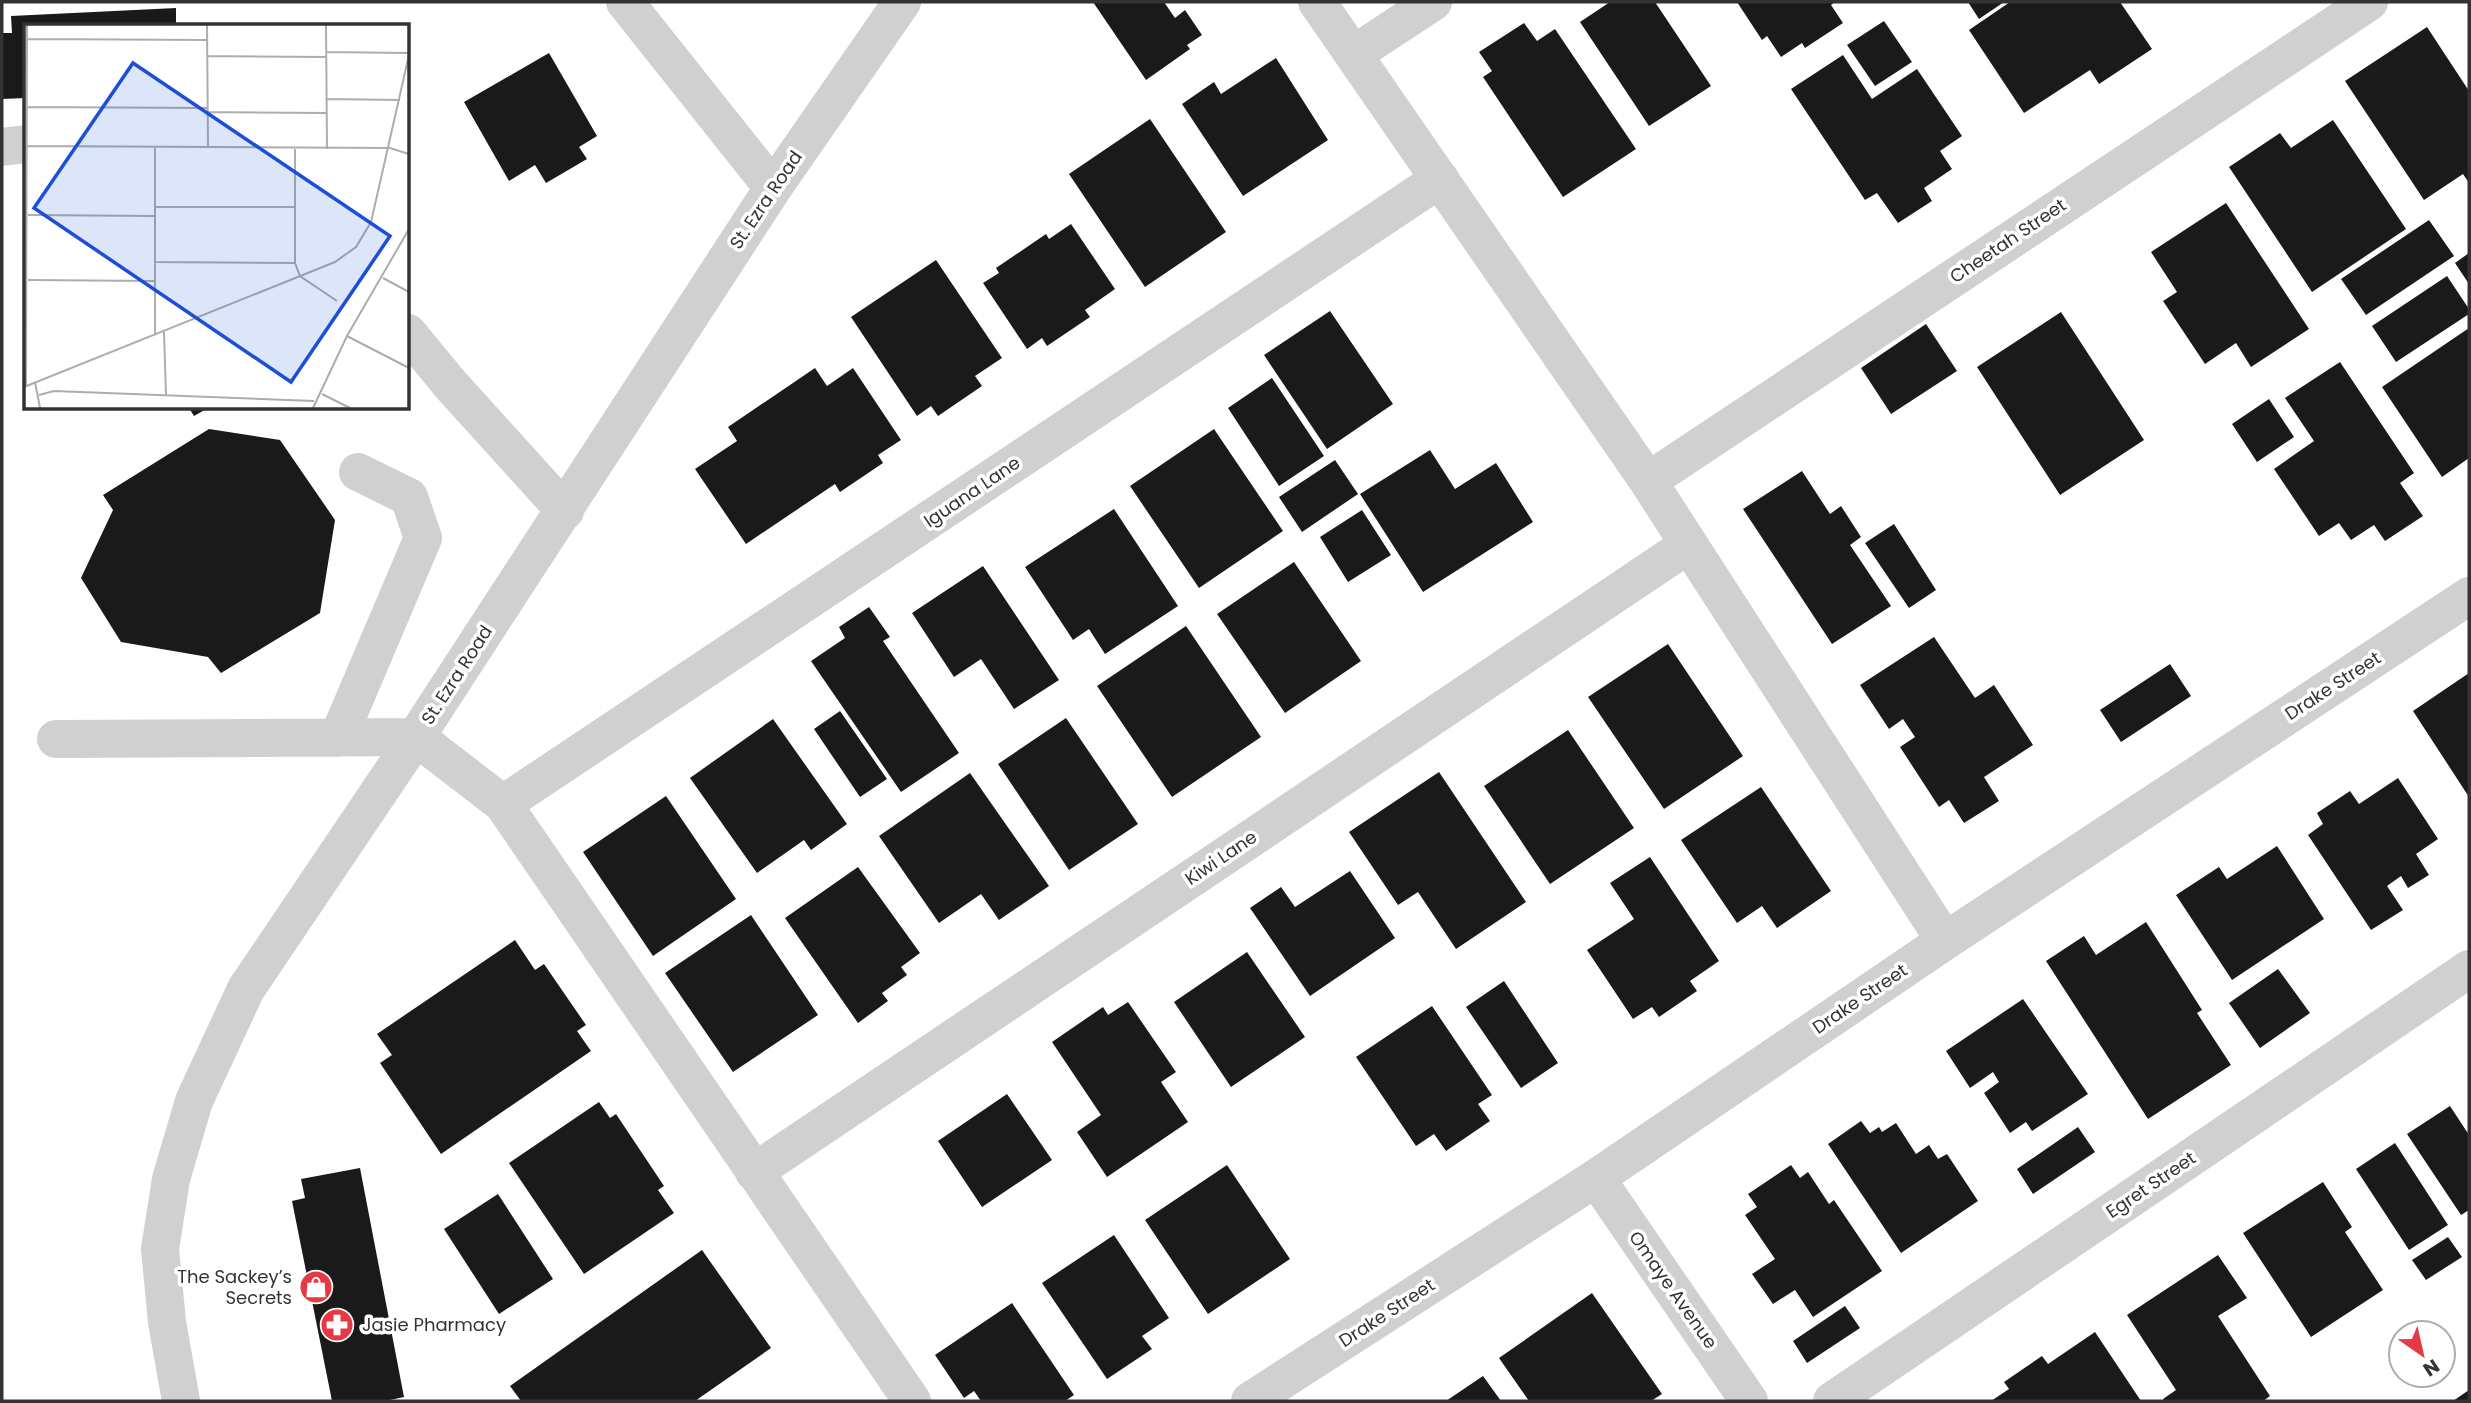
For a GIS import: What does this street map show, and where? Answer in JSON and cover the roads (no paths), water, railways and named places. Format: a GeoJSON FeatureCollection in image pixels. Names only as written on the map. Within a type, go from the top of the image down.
{"type":"FeatureCollection","features":[{"type":"Feature","properties":{"kind":"street"},"geometry":{"type":"LineString","coordinates":[[625,2],[773,188]]}},
{"type":"Feature","properties":{"kind":"street","name":"St. Ezra Road"},"geometry":{"type":"LineString","coordinates":[[181,1401],[167,1322],[160,1250],[171,1179],[194,1101],[246,989],[565,511],[773,188],[902,2]]}},
{"type":"Feature","properties":{"kind":"street"},"geometry":{"type":"LineString","coordinates":[[1317,2],[1648,481],[1945,941]]}},
{"type":"Feature","properties":{"kind":"street"},"geometry":{"type":"LineString","coordinates":[[1354,54],[1433,2]]}},
{"type":"Feature","properties":{"kind":"street","name":"Cheetah Street"},"geometry":{"type":"LineString","coordinates":[[1648,481],[2369,2]]}},
{"type":"Feature","properties":{"kind":"street"},"geometry":{"type":"LineString","coordinates":[[2,147],[24,144]]}},
{"type":"Feature","properties":{"kind":"street","name":"Iguana Lane"},"geometry":{"type":"LineString","coordinates":[[503,804],[1440,179]]}},
{"type":"Feature","properties":{"kind":"street"},"geometry":{"type":"LineString","coordinates":[[410,335],[450,384],[565,511]]}},
{"type":"Feature","properties":{"kind":"street"},"geometry":{"type":"LineString","coordinates":[[338,738],[423,538],[409,497],[358,472]]}},
{"type":"Feature","properties":{"kind":"street","name":"Kiwi Lane"},"geometry":{"type":"LineString","coordinates":[[754,1172],[1688,544]]}},
{"type":"Feature","properties":{"kind":"street","name":"Drake Street"},"geometry":{"type":"LineString","coordinates":[[1250,1401],[1596,1178],[1945,941],[2469,596]]}},
{"type":"Feature","properties":{"kind":"street"},"geometry":{"type":"LineString","coordinates":[[56,739],[416,737],[503,804],[912,1401]]}},
{"type":"Feature","properties":{"kind":"street","name":"Egret Street"},"geometry":{"type":"LineString","coordinates":[[1832,1401],[2469,969]]}},
{"type":"Feature","properties":{"kind":"street","name":"Omaye Avenue"},"geometry":{"type":"LineString","coordinates":[[1596,1178],[1749,1401]]}},
{"type":"Feature","properties":{"kind":"place","name":"The Sackey’s Secrets"},"geometry":{"type":"Point","coordinates":[316,1287]}},
{"type":"Feature","properties":{"kind":"place","name":"Jasie Pharmacy"},"geometry":{"type":"Point","coordinates":[337,1325]}}]}
